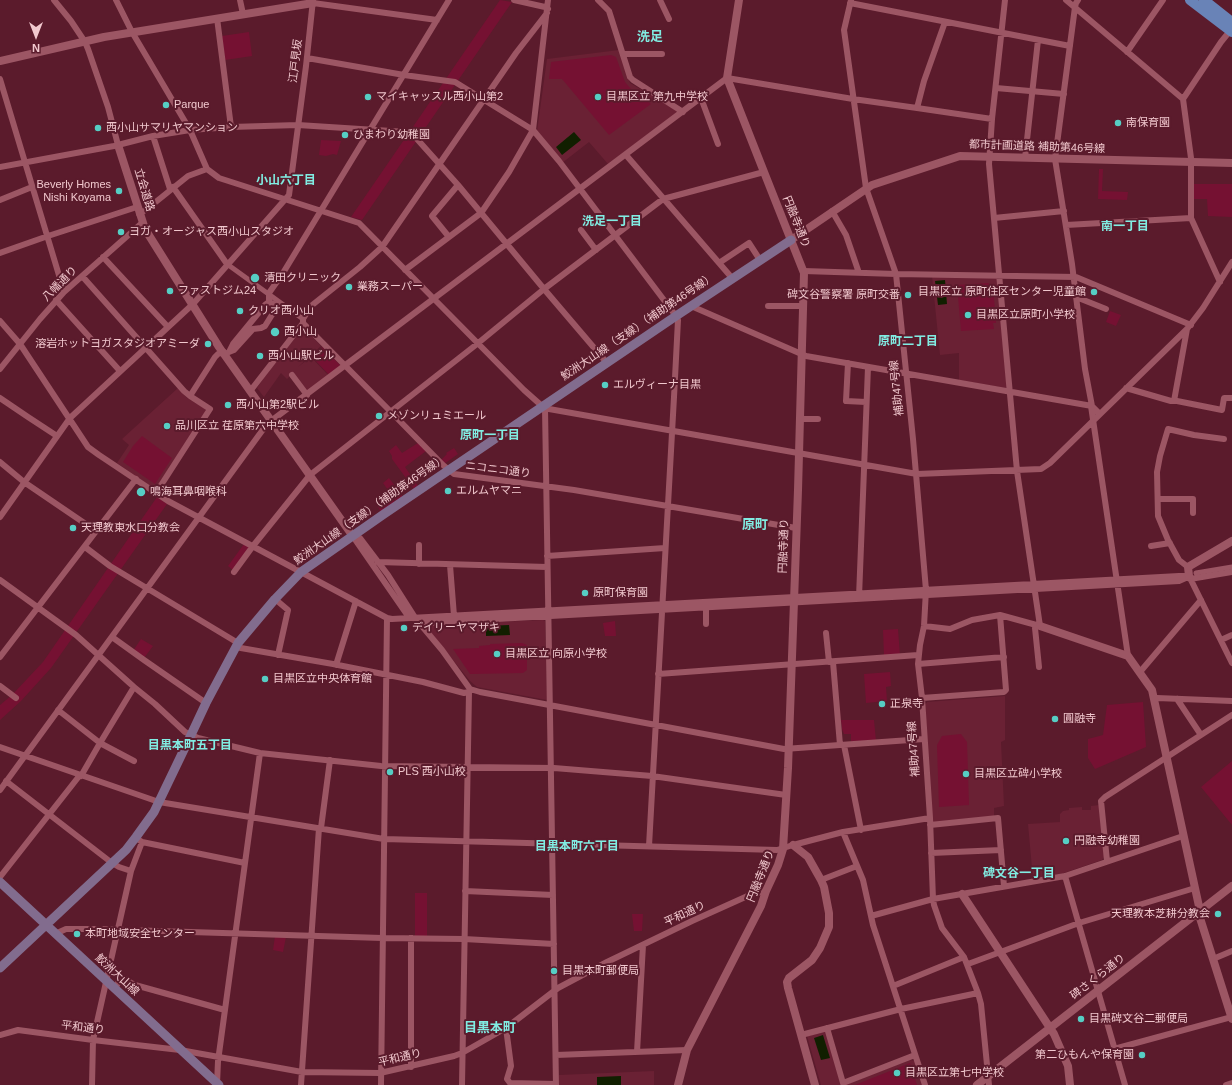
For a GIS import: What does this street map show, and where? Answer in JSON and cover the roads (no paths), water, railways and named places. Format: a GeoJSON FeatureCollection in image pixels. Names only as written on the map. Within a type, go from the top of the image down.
{"type":"FeatureCollection","features":[{"type":"Feature","properties":{"kind":"main road"},"geometry":{"type":"LineString","coordinates":[[1190,0],[1231,28]]}},
{"type":"Feature","properties":{"kind":"main road"},"geometry":{"type":"LineString","coordinates":[[1204,0],[1231,28]]}},
{"type":"Feature","properties":{"kind":"main road","name":"鮫洲大山線（支線）（補助第46号線）"},"geometry":{"type":"LineString","coordinates":[[0,968],[139,839],[192,735],[206,702],[237,645],[275,599],[301,572],[352,535],[544,407],[732,278],[791,240]]}},
{"type":"Feature","properties":{"kind":"main road","name":"鮫洲大山線"},"geometry":{"type":"LineString","coordinates":[[0,882],[218,1085]]}},
{"type":"Feature","properties":{"kind":"street","name":"立会道路"},"geometry":{"type":"LineString","coordinates":[[54,0],[71,21],[85,42],[108,108],[118,145],[145,229],[205,325],[352,535]]}},
{"type":"Feature","properties":{"kind":"street"},"geometry":{"type":"LineString","coordinates":[[116,0],[132,32],[190,130],[207,169],[219,178],[360,223],[477,344],[524,390],[549,410],[917,474],[1043,469],[1189,327],[1232,262]]}},
{"type":"Feature","properties":{"kind":"street"},"geometry":{"type":"LineString","coordinates":[[240,0],[243,14]]}},
{"type":"Feature","properties":{"kind":"street"},"geometry":{"type":"LineString","coordinates":[[269,302],[269,293],[283,273],[449,0]]}},
{"type":"Feature","properties":{"kind":"street"},"geometry":{"type":"LineString","coordinates":[[514,0],[545,7],[547,11]]}},
{"type":"Feature","properties":{"kind":"street"},"geometry":{"type":"LineString","coordinates":[[405,270],[481,213],[509,172],[533,130],[548,0]]}},
{"type":"Feature","properties":{"kind":"street"},"geometry":{"type":"LineString","coordinates":[[598,0],[609,11],[630,77],[683,112]]}},
{"type":"Feature","properties":{"kind":"street"},"geometry":{"type":"LineString","coordinates":[[660,0],[669,19]]}},
{"type":"Feature","properties":{"kind":"street"},"geometry":{"type":"LineString","coordinates":[[0,790],[99,656],[264,427],[727,78],[739,0]]}},
{"type":"Feature","properties":{"kind":"street"},"geometry":{"type":"LineString","coordinates":[[1005,0],[989,157],[1017,471],[1034,586],[1038,626],[1035,628],[1039,667]]}},
{"type":"Feature","properties":{"kind":"street"},"geometry":{"type":"LineString","coordinates":[[1066,0],[1183,99]]}},
{"type":"Feature","properties":{"kind":"street"},"geometry":{"type":"LineString","coordinates":[[1078,0],[1075,7],[1055,159],[1064,211],[1085,369],[1128,656],[1152,690],[1200,911],[1200,918],[1232,1018],[1114,1049]]}},
{"type":"Feature","properties":{"kind":"street"},"geometry":{"type":"LineString","coordinates":[[1127,52],[1163,0]]}},
{"type":"Feature","properties":{"kind":"street"},"geometry":{"type":"LineString","coordinates":[[0,61],[132,32],[313,2],[437,20]]}},
{"type":"Feature","properties":{"kind":"street","name":"江戸見坂"},"geometry":{"type":"LineString","coordinates":[[286,199],[289,195],[313,2]]}},
{"type":"Feature","properties":{"kind":"street"},"geometry":{"type":"LineString","coordinates":[[850,2],[1070,46]]}},
{"type":"Feature","properties":{"kind":"street","name":"補助47号線"},"geometry":{"type":"LineString","coordinates":[[850,2],[844,30],[853,99],[866,188],[896,274],[917,474],[926,593],[924,626],[918,656],[918,664],[922,698],[930,822],[933,899],[942,928],[968,964],[978,993],[981,1004],[988,1081]]}},
{"type":"Feature","properties":{"kind":"street"},"geometry":{"type":"LineString","coordinates":[[251,390],[303,321],[311,306],[360,267],[382,247],[485,100],[516,53],[547,11]]}},
{"type":"Feature","properties":{"kind":"street"},"geometry":{"type":"LineString","coordinates":[[217,18],[231,127]]}},
{"type":"Feature","properties":{"kind":"street"},"geometry":{"type":"LineString","coordinates":[[917,108],[924,81],[945,22]]}},
{"type":"Feature","properties":{"kind":"street"},"geometry":{"type":"LineString","coordinates":[[1220,282],[1191,218],[1190,162],[1183,99],[1231,28]]}},
{"type":"Feature","properties":{"kind":"street"},"geometry":{"type":"LineString","coordinates":[[1025,158],[1038,40]]}},
{"type":"Feature","properties":{"kind":"street"},"geometry":{"type":"LineString","coordinates":[[623,54],[662,54]]}},
{"type":"Feature","properties":{"kind":"street"},"geometry":{"type":"LineString","coordinates":[[307,58],[404,75],[455,82],[533,130],[559,161],[678,320],[649,846]]}},
{"type":"Feature","properties":{"kind":"street"},"geometry":{"type":"LineString","coordinates":[[727,78],[992,120]]}},
{"type":"Feature","properties":{"kind":"street","name":"円融寺通り"},"geometry":{"type":"LineString","coordinates":[[678,1085],[687,1050],[761,906],[778,865],[783,849],[786,795],[794,600],[804,271],[727,78]]}},
{"type":"Feature","properties":{"kind":"street"},"geometry":{"type":"LineString","coordinates":[[0,79],[64,292]]}},
{"type":"Feature","properties":{"kind":"street"},"geometry":{"type":"LineString","coordinates":[[996,88],[1064,94]]}},
{"type":"Feature","properties":{"kind":"street"},"geometry":{"type":"LineString","coordinates":[[701,98],[718,144]]}},
{"type":"Feature","properties":{"kind":"street"},"geometry":{"type":"LineString","coordinates":[[0,168],[118,145],[153,136],[190,130],[298,125],[407,132],[417,139],[440,164],[607,363]]}},
{"type":"Feature","properties":{"kind":"street"},"geometry":{"type":"LineString","coordinates":[[153,136],[172,188],[227,264],[269,293],[303,321],[345,366],[448,470]]}},
{"type":"Feature","properties":{"kind":"street"},"geometry":{"type":"LineString","coordinates":[[626,155],[732,278]]}},
{"type":"Feature","properties":{"kind":"street","name":"都市計画道路 補助第46号線"},"geometry":{"type":"LineString","coordinates":[[791,240],[872,185],[960,156],[1232,163]]}},
{"type":"Feature","properties":{"kind":"street"},"geometry":{"type":"LineString","coordinates":[[0,253],[48,236],[138,210],[147,209],[188,176],[207,169]]}},
{"type":"Feature","properties":{"kind":"street"},"geometry":{"type":"LineString","coordinates":[[234,572],[310,475],[477,344],[544,289],[663,199],[764,172]]}},
{"type":"Feature","properties":{"kind":"street"},"geometry":{"type":"LineString","coordinates":[[449,237],[432,216],[458,185]]}},
{"type":"Feature","properties":{"kind":"street"},"geometry":{"type":"LineString","coordinates":[[0,200],[32,187]]}},
{"type":"Feature","properties":{"kind":"street"},"geometry":{"type":"LineString","coordinates":[[0,517],[70,418],[193,304],[286,199]]}},
{"type":"Feature","properties":{"kind":"street"},"geometry":{"type":"LineString","coordinates":[[832,211],[846,235],[860,272]]}},
{"type":"Feature","properties":{"kind":"street"},"geometry":{"type":"LineString","coordinates":[[994,218],[1064,211]]}},
{"type":"Feature","properties":{"kind":"street"},"geometry":{"type":"LineString","coordinates":[[1066,225],[1191,218]]}},
{"type":"Feature","properties":{"kind":"street","name":"八幡通り"},"geometry":{"type":"LineString","coordinates":[[0,369],[56,300],[103,256],[142,223]]}},
{"type":"Feature","properties":{"kind":"street"},"geometry":{"type":"LineString","coordinates":[[581,230],[596,250]]}},
{"type":"Feature","properties":{"kind":"street"},"geometry":{"type":"LineString","coordinates":[[719,263],[749,243],[760,260]]}},
{"type":"Feature","properties":{"kind":"street"},"geometry":{"type":"LineString","coordinates":[[103,256],[168,327]]}},
{"type":"Feature","properties":{"kind":"street"},"geometry":{"type":"LineString","coordinates":[[804,271],[1073,277],[1189,327]]}},
{"type":"Feature","properties":{"kind":"street"},"geometry":{"type":"LineString","coordinates":[[82,276],[145,348],[190,396],[210,409],[156,493]]}},
{"type":"Feature","properties":{"kind":"street"},"geometry":{"type":"LineString","coordinates":[[1076,297],[1106,309]]}},
{"type":"Feature","properties":{"kind":"street"},"geometry":{"type":"LineString","coordinates":[[56,300],[120,371]]}},
{"type":"Feature","properties":{"kind":"street"},"geometry":{"type":"LineString","coordinates":[[190,396],[218,354],[234,350],[252,329],[261,328],[264,326],[275,310],[274,304],[269,302]]}},
{"type":"Feature","properties":{"kind":"street"},"geometry":{"type":"LineString","coordinates":[[226,353],[269,302]]}},
{"type":"Feature","properties":{"kind":"street"},"geometry":{"type":"LineString","coordinates":[[691,306],[802,354],[1091,406],[1099,414]]}},
{"type":"Feature","properties":{"kind":"street"},"geometry":{"type":"LineString","coordinates":[[768,306],[804,306]]}},
{"type":"Feature","properties":{"kind":"street"},"geometry":{"type":"LineString","coordinates":[[0,321],[20,344],[88,447],[168,501],[199,518],[387,618],[416,619],[454,616],[548,614]]}},
{"type":"Feature","properties":{"kind":"street"},"geometry":{"type":"LineString","coordinates":[[1174,401],[1189,327]]}},
{"type":"Feature","properties":{"kind":"street"},"geometry":{"type":"LineString","coordinates":[[848,363],[846,401],[866,402]]}},
{"type":"Feature","properties":{"kind":"street"},"geometry":{"type":"LineString","coordinates":[[859,596],[868,367]]}},
{"type":"Feature","properties":{"kind":"street"},"geometry":{"type":"LineString","coordinates":[[292,375],[307,395]]}},
{"type":"Feature","properties":{"kind":"street"},"geometry":{"type":"LineString","coordinates":[[1126,388],[1171,401],[1222,410],[1224,398],[1232,398]]}},
{"type":"Feature","properties":{"kind":"street"},"geometry":{"type":"LineString","coordinates":[[0,398],[57,436]]}},
{"type":"Feature","properties":{"kind":"street"},"geometry":{"type":"LineString","coordinates":[[506,1028],[511,1066],[507,1079],[510,1083],[556,1084],[544,407]]}},
{"type":"Feature","properties":{"kind":"street"},"geometry":{"type":"LineString","coordinates":[[800,419],[818,419]]}},
{"type":"Feature","properties":{"kind":"street"},"geometry":{"type":"LineString","coordinates":[[1224,439],[1194,435],[1168,429],[1157,468],[1158,516],[1179,560],[1188,567],[1201,600],[1232,663]]}},
{"type":"Feature","properties":{"kind":"street"},"geometry":{"type":"LineString","coordinates":[[0,462],[24,482],[96,532]]}},
{"type":"Feature","properties":{"kind":"street","name":"ニコニコ通り"},"geometry":{"type":"LineString","coordinates":[[448,470],[454,474],[546,486],[796,528]]}},
{"type":"Feature","properties":{"kind":"street"},"geometry":{"type":"LineString","coordinates":[[0,657],[136,480]]}},
{"type":"Feature","properties":{"kind":"street"},"geometry":{"type":"LineString","coordinates":[[1158,499],[1193,499],[1193,513]]}},
{"type":"Feature","properties":{"kind":"street"},"geometry":{"type":"LineString","coordinates":[[352,535],[360,538],[416,619],[442,650],[470,691],[467,767],[462,1085]]}},
{"type":"Feature","properties":{"kind":"street"},"geometry":{"type":"LineString","coordinates":[[352,535],[408,616],[425,623],[662,607],[1117,582],[1232,572]]}},
{"type":"Feature","properties":{"kind":"street"},"geometry":{"type":"LineString","coordinates":[[1188,567],[1232,540]]}},
{"type":"Feature","properties":{"kind":"street"},"geometry":{"type":"LineString","coordinates":[[1151,546],[1170,543]]}},
{"type":"Feature","properties":{"kind":"street"},"geometry":{"type":"LineString","coordinates":[[419,545],[419,564]]}},
{"type":"Feature","properties":{"kind":"street"},"geometry":{"type":"LineString","coordinates":[[84,547],[110,566],[200,620],[237,645],[278,655],[336,665],[464,692],[480,692],[549,704],[788,750],[924,739]]}},
{"type":"Feature","properties":{"kind":"street"},"geometry":{"type":"LineString","coordinates":[[547,556],[665,548]]}},
{"type":"Feature","properties":{"kind":"street"},"geometry":{"type":"LineString","coordinates":[[378,562],[547,567]]}},
{"type":"Feature","properties":{"kind":"street"},"geometry":{"type":"LineString","coordinates":[[450,565],[454,616]]}},
{"type":"Feature","properties":{"kind":"street"},"geometry":{"type":"LineString","coordinates":[[1192,576],[1232,566]]}},
{"type":"Feature","properties":{"kind":"street"},"geometry":{"type":"LineString","coordinates":[[0,580],[76,635],[185,732],[198,738],[260,753],[385,767],[551,768],[652,776],[786,795]]}},
{"type":"Feature","properties":{"kind":"street"},"geometry":{"type":"LineString","coordinates":[[275,599],[288,610],[278,655]]}},
{"type":"Feature","properties":{"kind":"street"},"geometry":{"type":"LineString","coordinates":[[662,607],[706,607],[794,600]]}},
{"type":"Feature","properties":{"kind":"street"},"geometry":{"type":"LineString","coordinates":[[1140,672],[1201,600]]}},
{"type":"Feature","properties":{"kind":"street"},"geometry":{"type":"LineString","coordinates":[[336,665],[356,601]]}},
{"type":"Feature","properties":{"kind":"street"},"geometry":{"type":"LineString","coordinates":[[706,607],[706,624]]}},
{"type":"Feature","properties":{"kind":"street"},"geometry":{"type":"LineString","coordinates":[[924,626],[950,629],[972,620],[1000,616],[1038,626],[1128,656]]}},
{"type":"Feature","properties":{"kind":"street"},"geometry":{"type":"LineString","coordinates":[[922,698],[1004,692],[1006,690],[1000,616]]}},
{"type":"Feature","properties":{"kind":"street"},"geometry":{"type":"LineString","coordinates":[[381,1085],[387,618]]}},
{"type":"Feature","properties":{"kind":"street"},"geometry":{"type":"LineString","coordinates":[[200,620],[207,625]]}},
{"type":"Feature","properties":{"kind":"street"},"geometry":{"type":"LineString","coordinates":[[826,633],[842,745],[861,830]]}},
{"type":"Feature","properties":{"kind":"street"},"geometry":{"type":"LineString","coordinates":[[1221,640],[1232,634]]}},
{"type":"Feature","properties":{"kind":"street"},"geometry":{"type":"LineString","coordinates":[[112,637],[206,702]]}},
{"type":"Feature","properties":{"kind":"street"},"geometry":{"type":"LineString","coordinates":[[658,674],[918,656]]}},
{"type":"Feature","properties":{"kind":"street"},"geometry":{"type":"LineString","coordinates":[[918,664],[1004,657]]}},
{"type":"Feature","properties":{"kind":"street"},"geometry":{"type":"LineString","coordinates":[[0,686],[16,698]]}},
{"type":"Feature","properties":{"kind":"street"},"geometry":{"type":"LineString","coordinates":[[0,877],[48,814],[81,776],[134,687]]}},
{"type":"Feature","properties":{"kind":"street"},"geometry":{"type":"LineString","coordinates":[[1154,699],[1232,701]]}},
{"type":"Feature","properties":{"kind":"street"},"geometry":{"type":"LineString","coordinates":[[1177,699],[1201,735]]}},
{"type":"Feature","properties":{"kind":"street"},"geometry":{"type":"LineString","coordinates":[[58,710],[100,744],[134,761]]}},
{"type":"Feature","properties":{"kind":"street"},"geometry":{"type":"LineString","coordinates":[[1106,861],[1101,801],[1232,715]]}},
{"type":"Feature","properties":{"kind":"street"},"geometry":{"type":"LineString","coordinates":[[0,747],[159,802],[384,838],[777,850],[843,832],[930,822],[998,818],[1004,886]]}},
{"type":"Feature","properties":{"kind":"street"},"geometry":{"type":"LineString","coordinates":[[218,1085],[219,1056],[260,753]]}},
{"type":"Feature","properties":{"kind":"street"},"geometry":{"type":"LineString","coordinates":[[301,1085],[320,828],[330,760]]}},
{"type":"Feature","properties":{"kind":"street"},"geometry":{"type":"LineString","coordinates":[[6,780],[112,863],[131,871]]}},
{"type":"Feature","properties":{"kind":"street"},"geometry":{"type":"LineString","coordinates":[[843,832],[863,880],[871,916],[925,1085]]}},
{"type":"Feature","properties":{"kind":"street"},"geometry":{"type":"LineString","coordinates":[[871,916],[933,899],[1065,876],[1183,836]]}},
{"type":"Feature","properties":{"kind":"street"},"geometry":{"type":"LineString","coordinates":[[92,1085],[93,1040],[139,839],[245,863]]}},
{"type":"Feature","properties":{"kind":"street"},"geometry":{"type":"LineString","coordinates":[[793,845],[808,857],[821,880],[824,887],[828,908],[829,926],[816,956],[789,978],[787,982],[815,1085]]}},
{"type":"Feature","properties":{"kind":"street"},"geometry":{"type":"LineString","coordinates":[[931,853],[1001,850]]}},
{"type":"Feature","properties":{"kind":"street"},"geometry":{"type":"LineString","coordinates":[[821,880],[857,866]]}},
{"type":"Feature","properties":{"kind":"street"},"geometry":{"type":"LineString","coordinates":[[1065,876],[1125,1085]]}},
{"type":"Feature","properties":{"kind":"street","name":"碑さくら通り"},"geometry":{"type":"LineString","coordinates":[[977,1085],[988,1081],[1050,1028],[1232,886]]}},
{"type":"Feature","properties":{"kind":"street"},"geometry":{"type":"LineString","coordinates":[[968,964],[1079,923],[1195,888]]}},
{"type":"Feature","properties":{"kind":"street"},"geometry":{"type":"LineString","coordinates":[[465,891],[553,895]]}},
{"type":"Feature","properties":{"kind":"street","name":"平和通り"},"geometry":{"type":"LineString","coordinates":[[0,1035],[18,1030],[180,1050],[302,1072],[380,1074],[462,1053],[506,1028],[555,990],[644,944],[752,894],[766,891]]}},
{"type":"Feature","properties":{"kind":"street"},"geometry":{"type":"LineString","coordinates":[[962,894],[1050,1028],[1068,1066],[1070,1085]]}},
{"type":"Feature","properties":{"kind":"street"},"geometry":{"type":"LineString","coordinates":[[56,934],[66,929],[119,930],[464,939],[554,944]]}},
{"type":"Feature","properties":{"kind":"street"},"geometry":{"type":"LineString","coordinates":[[411,938],[411,1067]]}},
{"type":"Feature","properties":{"kind":"street"},"geometry":{"type":"LineString","coordinates":[[637,1052],[644,944]]}},
{"type":"Feature","properties":{"kind":"street"},"geometry":{"type":"LineString","coordinates":[[1213,959],[1232,950]]}},
{"type":"Feature","properties":{"kind":"street"},"geometry":{"type":"LineString","coordinates":[[893,986],[964,957]]}},
{"type":"Feature","properties":{"kind":"street"},"geometry":{"type":"LineString","coordinates":[[115,989],[121,977],[135,985],[225,1010]]}},
{"type":"Feature","properties":{"kind":"street"},"geometry":{"type":"LineString","coordinates":[[801,1035],[901,1009],[978,993]]}},
{"type":"Feature","properties":{"kind":"street"},"geometry":{"type":"LineString","coordinates":[[827,1028],[843,1083],[916,1055]]}},
{"type":"Feature","properties":{"kind":"street"},"geometry":{"type":"LineString","coordinates":[[556,1055],[687,1050]]}},
{"type":"Feature","properties":{"kind":"street"},"geometry":{"type":"LineString","coordinates":[[1226,1085],[1232,1083]]}},
{"type":"Feature","properties":{"kind":"place","name":"マイキャッスル西小山第2"},"geometry":{"type":"Point","coordinates":[368,97]}},
{"type":"Feature","properties":{"kind":"place","name":"目黒区立 第九中学校"},"geometry":{"type":"Point","coordinates":[598,97]}},
{"type":"Feature","properties":{"kind":"place","name":"Parque"},"geometry":{"type":"Point","coordinates":[166,105]}},
{"type":"Feature","properties":{"kind":"place","name":"南保育園"},"geometry":{"type":"Point","coordinates":[1118,123]}},
{"type":"Feature","properties":{"kind":"place","name":"西小山サマリヤマンション"},"geometry":{"type":"Point","coordinates":[98,128]}},
{"type":"Feature","properties":{"kind":"place","name":"ひまわり幼稚園"},"geometry":{"type":"Point","coordinates":[345,135]}},
{"type":"Feature","properties":{"kind":"place","name":"Beverly Homes Nishi Koyama"},"geometry":{"type":"Point","coordinates":[119,191]}},
{"type":"Feature","properties":{"kind":"place","name":"ヨガ・オージャス西小山スタジオ"},"geometry":{"type":"Point","coordinates":[121,232]}},
{"type":"Feature","properties":{"kind":"place","name":"清田クリニック"},"geometry":{"type":"Point","coordinates":[255,278]}},
{"type":"Feature","properties":{"kind":"place","name":"業務スーパー"},"geometry":{"type":"Point","coordinates":[349,287]}},
{"type":"Feature","properties":{"kind":"place","name":"ファストジム24"},"geometry":{"type":"Point","coordinates":[170,291]}},
{"type":"Feature","properties":{"kind":"place","name":"目黒区立 原町住区センター児童館"},"geometry":{"type":"Point","coordinates":[1094,292]}},
{"type":"Feature","properties":{"kind":"place","name":"碑文谷警察署 原町交番"},"geometry":{"type":"Point","coordinates":[908,295]}},
{"type":"Feature","properties":{"kind":"place","name":"クリオ西小山"},"geometry":{"type":"Point","coordinates":[240,311]}},
{"type":"Feature","properties":{"kind":"place","name":"目黒区立原町小学校"},"geometry":{"type":"Point","coordinates":[968,315]}},
{"type":"Feature","properties":{"kind":"place","name":"西小山"},"geometry":{"type":"Point","coordinates":[275,332]}},
{"type":"Feature","properties":{"kind":"place","name":"溶岩ホットヨガスタジオアミーダ"},"geometry":{"type":"Point","coordinates":[208,344]}},
{"type":"Feature","properties":{"kind":"place","name":"西小山駅ビル"},"geometry":{"type":"Point","coordinates":[260,356]}},
{"type":"Feature","properties":{"kind":"place","name":"エルヴィーナ目黒"},"geometry":{"type":"Point","coordinates":[605,385]}},
{"type":"Feature","properties":{"kind":"place","name":"西小山第2駅ビル"},"geometry":{"type":"Point","coordinates":[228,405]}},
{"type":"Feature","properties":{"kind":"place","name":"メゾンリュミエール"},"geometry":{"type":"Point","coordinates":[379,416]}},
{"type":"Feature","properties":{"kind":"place","name":"品川区立 荏原第六中学校"},"geometry":{"type":"Point","coordinates":[167,426]}},
{"type":"Feature","properties":{"kind":"place","name":"エルムヤマニ"},"geometry":{"type":"Point","coordinates":[448,491]}},
{"type":"Feature","properties":{"kind":"place","name":"鳴海耳鼻咽喉科"},"geometry":{"type":"Point","coordinates":[141,492]}},
{"type":"Feature","properties":{"kind":"place","name":"天理教東水口分教会"},"geometry":{"type":"Point","coordinates":[73,528]}},
{"type":"Feature","properties":{"kind":"place","name":"原町保育園"},"geometry":{"type":"Point","coordinates":[585,593]}},
{"type":"Feature","properties":{"kind":"place","name":"デイリーヤマザキ"},"geometry":{"type":"Point","coordinates":[404,628]}},
{"type":"Feature","properties":{"kind":"place","name":"目黒区立 向原小学校"},"geometry":{"type":"Point","coordinates":[497,654]}},
{"type":"Feature","properties":{"kind":"place","name":"目黒区立中央体育館"},"geometry":{"type":"Point","coordinates":[265,679]}},
{"type":"Feature","properties":{"kind":"place","name":"正泉寺"},"geometry":{"type":"Point","coordinates":[882,704]}},
{"type":"Feature","properties":{"kind":"place","name":"圓融寺"},"geometry":{"type":"Point","coordinates":[1055,719]}},
{"type":"Feature","properties":{"kind":"place","name":"PLS 西小山校"},"geometry":{"type":"Point","coordinates":[390,772]}},
{"type":"Feature","properties":{"kind":"place","name":"目黒区立碑小学校"},"geometry":{"type":"Point","coordinates":[966,774]}},
{"type":"Feature","properties":{"kind":"place","name":"円融寺幼稚園"},"geometry":{"type":"Point","coordinates":[1066,841]}},
{"type":"Feature","properties":{"kind":"place","name":"天理教本芝耕分教会"},"geometry":{"type":"Point","coordinates":[1218,914]}},
{"type":"Feature","properties":{"kind":"place","name":"本町地域安全センター"},"geometry":{"type":"Point","coordinates":[77,934]}},
{"type":"Feature","properties":{"kind":"place","name":"目黒本町郵便局"},"geometry":{"type":"Point","coordinates":[554,971]}},
{"type":"Feature","properties":{"kind":"place","name":"目黒碑文谷二郵便局"},"geometry":{"type":"Point","coordinates":[1081,1019]}},
{"type":"Feature","properties":{"kind":"place","name":"第二ひもんや保育園"},"geometry":{"type":"Point","coordinates":[1142,1055]}},
{"type":"Feature","properties":{"kind":"place","name":"目黒区立第七中学校"},"geometry":{"type":"Point","coordinates":[897,1073]}},
{"type":"Feature","properties":{"kind":"district","name":"洗足"},"geometry":{"type":"Point","coordinates":[650,37]}},
{"type":"Feature","properties":{"kind":"district","name":"小山六丁目"},"geometry":{"type":"Point","coordinates":[286,181]}},
{"type":"Feature","properties":{"kind":"district","name":"洗足一丁目"},"geometry":{"type":"Point","coordinates":[612,222]}},
{"type":"Feature","properties":{"kind":"district","name":"南一丁目"},"geometry":{"type":"Point","coordinates":[1125,227]}},
{"type":"Feature","properties":{"kind":"district","name":"原町二丁目"},"geometry":{"type":"Point","coordinates":[908,342]}},
{"type":"Feature","properties":{"kind":"district","name":"原町一丁目"},"geometry":{"type":"Point","coordinates":[490,436]}},
{"type":"Feature","properties":{"kind":"district","name":"原町"},"geometry":{"type":"Point","coordinates":[755,525]}},
{"type":"Feature","properties":{"kind":"district","name":"目黒本町五丁目"},"geometry":{"type":"Point","coordinates":[190,746]}},
{"type":"Feature","properties":{"kind":"district","name":"目黒本町六丁目"},"geometry":{"type":"Point","coordinates":[577,847]}},
{"type":"Feature","properties":{"kind":"district","name":"碑文谷一丁目"},"geometry":{"type":"Point","coordinates":[1019,874]}},
{"type":"Feature","properties":{"kind":"district","name":"目黒本町"},"geometry":{"type":"Point","coordinates":[490,1028]}}]}
